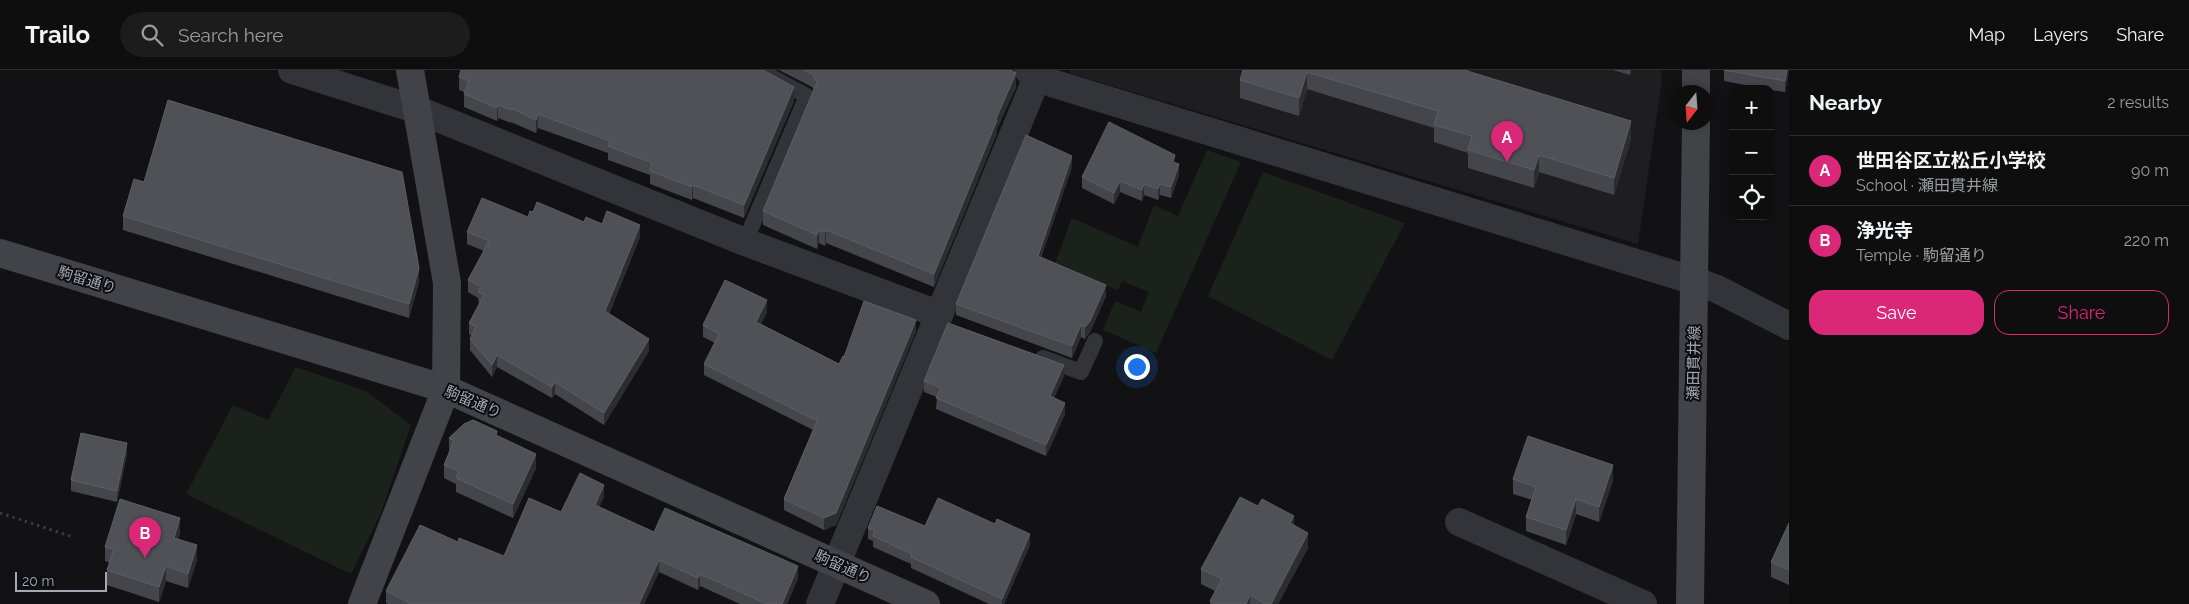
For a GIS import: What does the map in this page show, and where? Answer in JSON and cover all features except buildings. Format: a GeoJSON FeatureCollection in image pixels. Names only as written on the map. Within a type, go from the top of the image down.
{"type":"FeatureCollection","features":[{"type":"Feature","properties":{"kind":"street"},"geometry":{"type":"LineString","coordinates":[[292,70],[418,110],[745,242],[947,320]]}},
{"type":"Feature","properties":{"kind":"street"},"geometry":{"type":"LineString","coordinates":[[362,604],[446,389],[447,283],[410,70]]}},
{"type":"Feature","properties":{"kind":"street"},"geometry":{"type":"LineString","coordinates":[[1696,70],[1696,85]]}},
{"type":"Feature","properties":{"kind":"street"},"geometry":{"type":"LineString","coordinates":[[820,604],[836,564],[947,320],[1036,72],[1052,82],[1695,281],[1717,289],[1789,326]]}},
{"type":"Feature","properties":{"kind":"street","name":"瀬田貫井線"},"geometry":{"type":"LineString","coordinates":[[1690,604],[1696,130]]}},
{"type":"Feature","properties":{"kind":"street","name":"駒留通り"},"geometry":{"type":"LineString","coordinates":[[1,258],[446,389],[926,604]]}},
{"type":"Feature","properties":{"kind":"street"},"geometry":{"type":"LineString","coordinates":[[1459,522],[1595,594],[1644,604]]}},
{"type":"Feature","properties":{"kind":"lane"},"geometry":{"type":"LineString","coordinates":[[745,242],[807,96],[758,70]]}},
{"type":"Feature","properties":{"kind":"lane"},"geometry":{"type":"LineString","coordinates":[[1027,352],[1081,372],[1095,341]]}},
{"type":"Feature","properties":{"kind":"path"},"geometry":{"type":"LineString","coordinates":[[0,513],[73,537]]}},
{"type":"Feature","properties":{"kind":"shaded area"},"geometry":{"type":"Polygon","coordinates":[[[1071,70],[1661,70],[1662,80],[1638,244],[1069,73],[1071,70]]]}},
{"type":"Feature","properties":{"kind":"shaded area"},"geometry":{"type":"Polygon","coordinates":[[[1207,150],[1241,162],[1156,353],[1103,330],[1115,301],[1141,312],[1149,292],[1122,281],[1118,290],[1054,266],[1072,218],[1138,247],[1154,205],[1178,216],[1207,150]]]}},
{"type":"Feature","properties":{"kind":"shaded area"},"geometry":{"type":"Polygon","coordinates":[[[1263,172],[1405,223],[1332,360],[1208,296],[1263,172]]]}},
{"type":"Feature","properties":{"kind":"shaded area"},"geometry":{"type":"Polygon","coordinates":[[[296,367],[366,391],[411,425],[381,513],[351,574],[186,494],[233,405],[268,420],[296,367]]]}},
{"type":"Feature","properties":{"kind":"place","name":"世田谷区立松丘小学校"},"geometry":{"type":"Point","coordinates":[1507,162]}},
{"type":"Feature","properties":{"kind":"place","name":"浄光寺"},"geometry":{"type":"Point","coordinates":[145,558]}}]}
